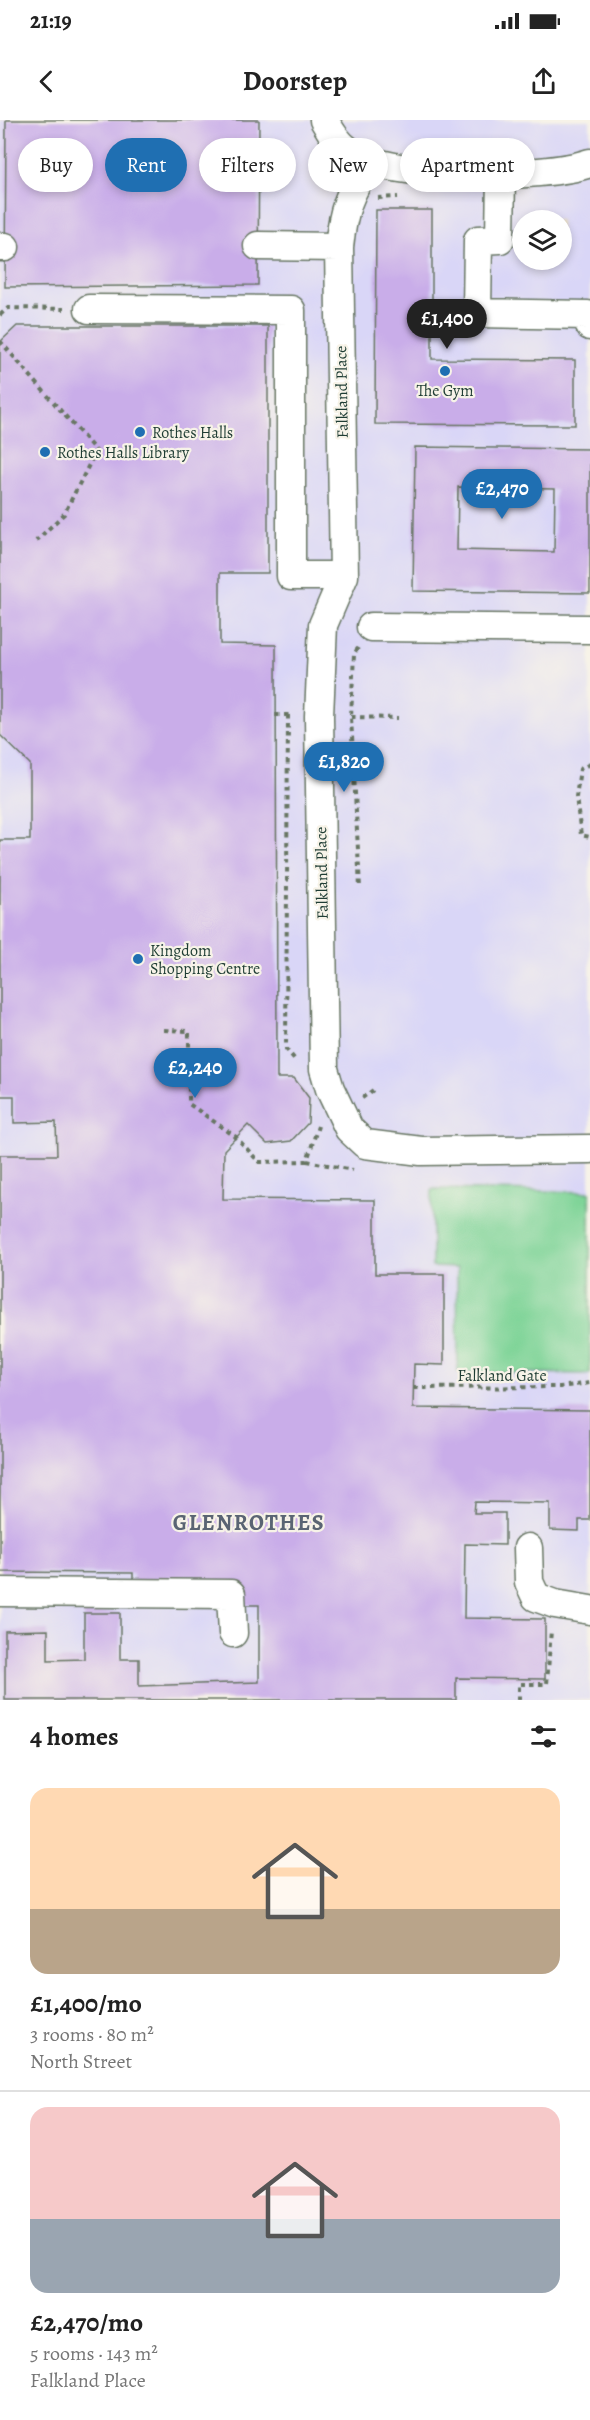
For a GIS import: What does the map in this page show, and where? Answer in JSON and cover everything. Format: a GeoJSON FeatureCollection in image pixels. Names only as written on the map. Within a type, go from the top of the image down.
{"type":"FeatureCollection","features":[{"type":"Feature","properties":{"kind":"street"},"geometry":{"type":"LineString","coordinates":[[324,120],[335,138]]}},
{"type":"Feature","properties":{"kind":"street"},"geometry":{"type":"LineString","coordinates":[[535,172],[571,170],[590,162]]}},
{"type":"Feature","properties":{"kind":"street"},"geometry":{"type":"LineString","coordinates":[[535,178],[590,186]]}},
{"type":"Feature","properties":{"kind":"street","name":"Falkland Place"},"geometry":{"type":"LineString","coordinates":[[351,192],[342,216],[339,247],[344,576],[323,625],[319,716],[324,1069],[349,1129],[365,1144],[421,1151],[590,1149]]}},
{"type":"Feature","properties":{"kind":"street"},"geometry":{"type":"LineString","coordinates":[[501,192],[500,239],[478,240],[477,313],[588,315],[590,326]]}},
{"type":"Feature","properties":{"kind":"street"},"geometry":{"type":"LineString","coordinates":[[258,246],[339,247]]}},
{"type":"Feature","properties":{"kind":"street"},"geometry":{"type":"LineString","coordinates":[[89,309],[291,310],[291,576],[344,576]]}},
{"type":"Feature","properties":{"kind":"street"},"geometry":{"type":"LineString","coordinates":[[371,627],[590,629]]}},
{"type":"Feature","properties":{"kind":"street"},"geometry":{"type":"LineString","coordinates":[[528,1548],[529,1582],[536,1597],[555,1604],[590,1610]]}},
{"type":"Feature","properties":{"kind":"street"},"geometry":{"type":"LineString","coordinates":[[0,1592],[231,1594],[233,1633]]}},
{"type":"Feature","properties":{"kind":"path"},"geometry":{"type":"LineString","coordinates":[[370,202],[378,198],[401,197]]}},
{"type":"Feature","properties":{"kind":"path"},"geometry":{"type":"LineString","coordinates":[[0,315],[8,308],[89,309]]}},
{"type":"Feature","properties":{"kind":"path"},"geometry":{"type":"LineString","coordinates":[[0,341],[96,451],[64,514],[36,541]]}},
{"type":"Feature","properties":{"kind":"path"},"geometry":{"type":"LineString","coordinates":[[360,888],[351,717],[354,654],[371,627]]}},
{"type":"Feature","properties":{"kind":"path"},"geometry":{"type":"LineString","coordinates":[[288,715],[286,1050],[300,1065]]}},
{"type":"Feature","properties":{"kind":"path"},"geometry":{"type":"LineString","coordinates":[[351,717],[398,718]]}},
{"type":"Feature","properties":{"kind":"path"},"geometry":{"type":"LineString","coordinates":[[590,764],[580,769],[576,797],[580,835],[590,837]]}},
{"type":"Feature","properties":{"kind":"path"},"geometry":{"type":"LineString","coordinates":[[164,1030],[189,1031],[189,1104],[236,1137],[259,1162],[307,1161],[321,1117],[338,1106],[361,1099],[376,1088]]}},
{"type":"Feature","properties":{"kind":"path","name":"Falkland Gate"},"geometry":{"type":"LineString","coordinates":[[414,1388],[560,1387],[590,1383]]}},
{"type":"Feature","properties":{"kind":"path"},"geometry":{"type":"LineString","coordinates":[[519,1700],[519,1684],[547,1684],[551,1629],[563,1629]]}},
{"type":"Feature","properties":{"kind":"shaded area"},"geometry":{"type":"Polygon","coordinates":[[[0,120],[590,120],[590,1700],[0,1700],[0,120]]]}},
{"type":"Feature","properties":{"kind":"green space"},"geometry":{"type":"Polygon","coordinates":[[[432,1189],[590,1192],[590,1374],[458,1372],[457,1268],[432,1267],[432,1189]]]}},
{"type":"Feature","properties":{"kind":"building"},"geometry":{"type":"Polygon","coordinates":[[[6,120],[259,120],[259,138],[199,138],[199,192],[259,192],[258,285],[5,287],[6,120]]]}},
{"type":"Feature","properties":{"kind":"building"},"geometry":{"type":"Polygon","coordinates":[[[376,210],[432,210],[432,359],[575,360],[575,425],[375,424],[376,210]]]}},
{"type":"Feature","properties":{"kind":"building","name":"Kingdom Shopping Centre"},"geometry":{"type":"Polygon","coordinates":[[[17,326],[268,326],[268,573],[220,573],[220,644],[276,645],[277,1078],[294,1078],[309,1098],[308,1123],[291,1141],[267,1144],[248,1125],[224,1150],[223,1199],[375,1200],[375,1274],[444,1274],[444,1365],[414,1364],[413,1408],[590,1410],[590,1520],[579,1520],[579,1531],[550,1530],[550,1503],[475,1502],[474,1513],[505,1513],[505,1545],[465,1544],[464,1618],[545,1619],[545,1679],[456,1678],[456,1700],[5,1700],[5,1631],[48,1630],[48,1660],[84,1659],[84,1613],[120,1613],[120,1659],[139,1659],[139,1686],[259,1682],[259,1605],[237,1605],[133,1589],[133,1573],[0,1572],[0,1155],[57,1155],[56,1122],[14,1123],[14,1096],[0,1096],[0,840],[30,840],[30,764],[0,735],[0,342],[17,326]]]}},
{"type":"Feature","properties":{"kind":"building"},"geometry":{"type":"Polygon","coordinates":[[[415,447],[590,449],[590,593],[413,591],[415,447]],[[458,487],[457,550],[554,552],[555,489],[458,487]]]}},
{"type":"Feature","properties":{"kind":"place","name":"The Gym"},"geometry":{"type":"Point","coordinates":[445,371]}},
{"type":"Feature","properties":{"kind":"place","name":"Rothes Halls"},"geometry":{"type":"Point","coordinates":[140,432]}},
{"type":"Feature","properties":{"kind":"place","name":"Rothes Halls Library"},"geometry":{"type":"Point","coordinates":[45,452]}},
{"type":"Feature","properties":{"kind":"place","name":"Kingdom Shopping Centre"},"geometry":{"type":"Point","coordinates":[138,959]}},
{"type":"Feature","properties":{"kind":"district","name":"GLENROTHES"},"geometry":{"type":"Point","coordinates":[249,1522]}}]}
